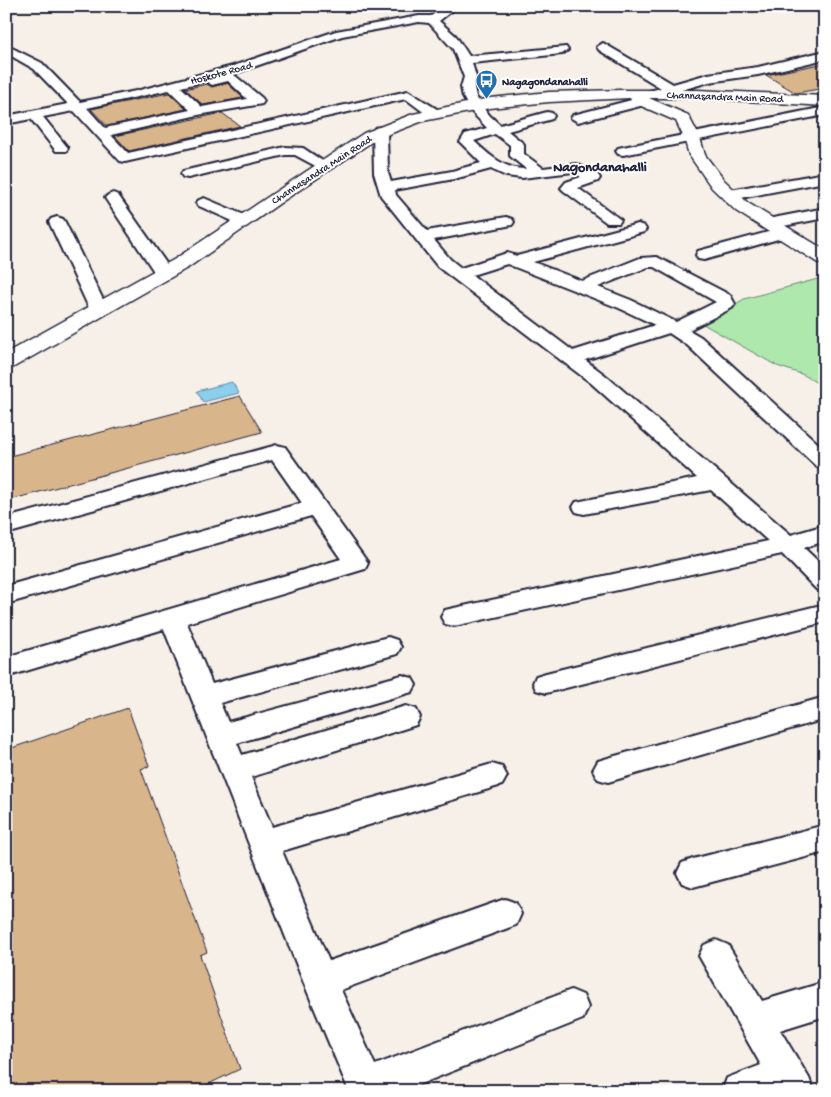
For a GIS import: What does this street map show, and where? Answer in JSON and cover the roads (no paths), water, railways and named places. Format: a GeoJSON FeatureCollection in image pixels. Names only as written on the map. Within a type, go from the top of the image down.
{"type":"FeatureCollection","features":[{"type":"Feature","properties":{"kind":"street"},"geometry":{"type":"LineString","coordinates":[[453,6],[433,20],[435,26],[446,34],[461,51],[470,77],[467,83],[472,106],[496,129],[518,145],[516,154],[518,158],[540,174]]}},
{"type":"Feature","properties":{"kind":"street"},"geometry":{"type":"LineString","coordinates":[[816,6],[825,12]]}},
{"type":"Feature","properties":{"kind":"street","name":"Hoskote Road"},"geometry":{"type":"LineString","coordinates":[[6,120],[79,108],[208,79],[237,69],[260,66],[340,33],[395,23],[433,20]]}},
{"type":"Feature","properties":{"kind":"street"},"geometry":{"type":"LineString","coordinates":[[603,47],[670,88]]}},
{"type":"Feature","properties":{"kind":"street"},"geometry":{"type":"LineString","coordinates":[[6,48],[38,66],[125,158],[408,92],[435,114]]}},
{"type":"Feature","properties":{"kind":"street"},"geometry":{"type":"LineString","coordinates":[[465,60],[562,50]]}},
{"type":"Feature","properties":{"kind":"street"},"geometry":{"type":"LineString","coordinates":[[578,118],[649,98],[670,88],[708,78],[758,71],[825,54]]}},
{"type":"Feature","properties":{"kind":"street"},"geometry":{"type":"LineString","coordinates":[[237,69],[252,82]]}},
{"type":"Feature","properties":{"kind":"street"},"geometry":{"type":"LineString","coordinates":[[174,87],[199,111],[257,101],[231,77],[208,79]]}},
{"type":"Feature","properties":{"kind":"street"},"geometry":{"type":"LineString","coordinates":[[79,108],[159,94]]}},
{"type":"Feature","properties":{"kind":"street","name":"Channasandra Main Road"},"geometry":{"type":"LineString","coordinates":[[6,362],[182,263],[324,166],[380,131],[419,117],[472,106],[549,97],[626,94],[649,98],[697,94],[825,101]]}},
{"type":"Feature","properties":{"kind":"street"},"geometry":{"type":"LineString","coordinates":[[649,98],[682,118],[692,138],[697,156],[718,184],[742,207],[821,253]]}},
{"type":"Feature","properties":{"kind":"street"},"geometry":{"type":"LineString","coordinates":[[623,151],[825,111]]}},
{"type":"Feature","properties":{"kind":"street"},"geometry":{"type":"LineString","coordinates":[[102,133],[192,113]]}},
{"type":"Feature","properties":{"kind":"street"},"geometry":{"type":"LineString","coordinates":[[34,114],[61,148]]}},
{"type":"Feature","properties":{"kind":"street"},"geometry":{"type":"LineString","coordinates":[[546,116],[496,129],[467,139],[467,142],[493,164],[510,173],[519,175],[540,174],[573,167],[592,176],[593,178],[572,185],[569,188],[612,220]]}},
{"type":"Feature","properties":{"kind":"street"},"geometry":{"type":"LineString","coordinates":[[380,131],[381,173],[389,196],[444,263],[616,394],[787,545],[825,583]]}},
{"type":"Feature","properties":{"kind":"street"},"geometry":{"type":"LineString","coordinates":[[188,174],[285,150],[298,151],[324,166]]}},
{"type":"Feature","properties":{"kind":"street"},"geometry":{"type":"LineString","coordinates":[[386,187],[454,175],[493,164]]}},
{"type":"Feature","properties":{"kind":"street"},"geometry":{"type":"LineString","coordinates":[[730,195],[825,177]]}},
{"type":"Feature","properties":{"kind":"street"},"geometry":{"type":"LineString","coordinates":[[113,198],[164,273]]}},
{"type":"Feature","properties":{"kind":"street"},"geometry":{"type":"LineString","coordinates":[[204,203],[243,220]]}},
{"type":"Feature","properties":{"kind":"street"},"geometry":{"type":"LineString","coordinates":[[704,255],[825,212]]}},
{"type":"Feature","properties":{"kind":"street"},"geometry":{"type":"LineString","coordinates":[[57,222],[99,310]]}},
{"type":"Feature","properties":{"kind":"street"},"geometry":{"type":"LineString","coordinates":[[423,237],[506,222]]}},
{"type":"Feature","properties":{"kind":"street"},"geometry":{"type":"LineString","coordinates":[[516,261],[638,229]]}},
{"type":"Feature","properties":{"kind":"street"},"geometry":{"type":"LineString","coordinates":[[459,274],[507,258],[583,286],[673,327],[694,341],[825,462]]}},
{"type":"Feature","properties":{"kind":"street"},"geometry":{"type":"LineString","coordinates":[[571,358],[673,327],[726,304],[724,299],[657,262],[646,262],[583,286]]}},
{"type":"Feature","properties":{"kind":"street"},"geometry":{"type":"LineString","coordinates":[[6,526],[277,452],[356,563],[6,667]]}},
{"type":"Feature","properties":{"kind":"street"},"geometry":{"type":"LineString","coordinates":[[584,507],[714,482]]}},
{"type":"Feature","properties":{"kind":"street"},"geometry":{"type":"LineString","coordinates":[[6,595],[316,507]]}},
{"type":"Feature","properties":{"kind":"street"},"geometry":{"type":"LineString","coordinates":[[454,617],[787,545],[825,533]]}},
{"type":"Feature","properties":{"kind":"street"},"geometry":{"type":"LineString","coordinates":[[546,683],[825,613]]}},
{"type":"Feature","properties":{"kind":"street"},"geometry":{"type":"LineString","coordinates":[[172,618],[320,981],[367,1089],[571,1007]]}},
{"type":"Feature","properties":{"kind":"street"},"geometry":{"type":"LineString","coordinates":[[204,697],[388,647]]}},
{"type":"Feature","properties":{"kind":"street"},"geometry":{"type":"LineString","coordinates":[[220,736],[402,685]]}},
{"type":"Feature","properties":{"kind":"street"},"geometry":{"type":"LineString","coordinates":[[608,770],[825,708]]}},
{"type":"Feature","properties":{"kind":"street"},"geometry":{"type":"LineString","coordinates":[[234,770],[406,717]]}},
{"type":"Feature","properties":{"kind":"street"},"geometry":{"type":"LineString","coordinates":[[264,843],[492,776]]}},
{"type":"Feature","properties":{"kind":"street"},"geometry":{"type":"LineString","coordinates":[[693,873],[825,838]]}},
{"type":"Feature","properties":{"kind":"street"},"geometry":{"type":"LineString","coordinates":[[320,981],[505,914]]}},
{"type":"Feature","properties":{"kind":"street"},"geometry":{"type":"LineString","coordinates":[[716,956],[791,1082],[740,1091]]}},
{"type":"Feature","properties":{"kind":"street"},"geometry":{"type":"LineString","coordinates":[[755,1021],[825,999]]}},
{"type":"Feature","properties":{"kind":"water"},"geometry":{"type":"Polygon","coordinates":[[[232,382],[239,393],[203,402],[197,391],[232,382]]]}},
{"type":"Feature","properties":{"kind":"place","name":"Nagagondanahalli"},"geometry":{"type":"Point","coordinates":[486,100]}},
{"type":"Feature","properties":{"kind":"district","name":"Nagondanahalli"},"geometry":{"type":"Point","coordinates":[600,166]}}]}
